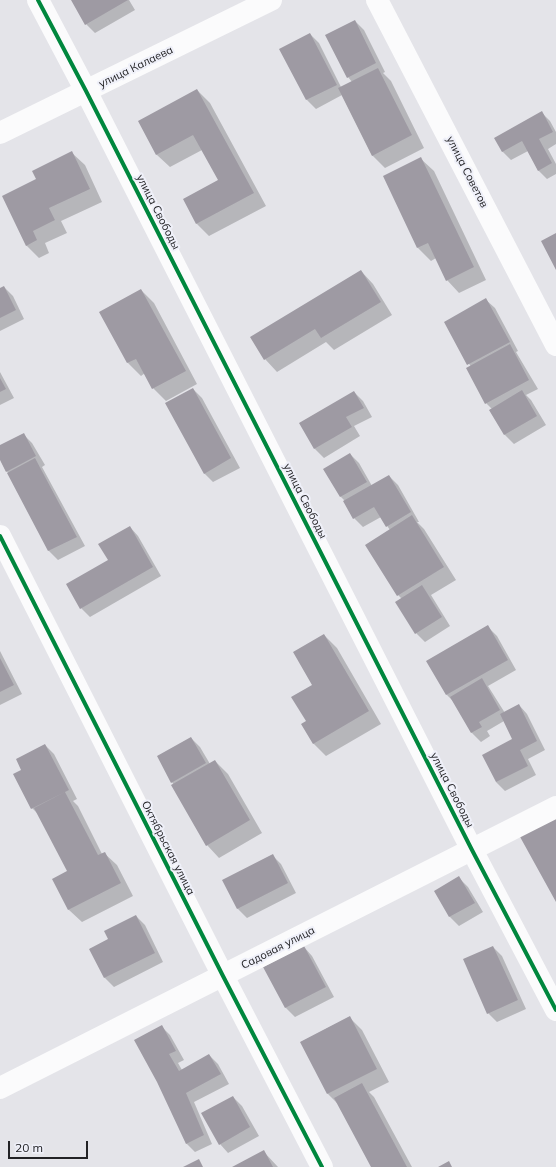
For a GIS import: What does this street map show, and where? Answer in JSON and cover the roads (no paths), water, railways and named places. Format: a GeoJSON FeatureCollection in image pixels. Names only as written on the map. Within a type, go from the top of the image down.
{"type":"FeatureCollection","features":[{"type":"Feature","properties":{"kind":"street","name":"улица Свободы"},"geometry":{"type":"LineString","coordinates":[[38,0],[86,91],[472,850],[556,1010]]}},
{"type":"Feature","properties":{"kind":"street","name":"улица Калаева"},"geometry":{"type":"LineString","coordinates":[[0,133],[271,0]]}},
{"type":"Feature","properties":{"kind":"street","name":"улица Советов"},"geometry":{"type":"LineString","coordinates":[[377,0],[556,345]]}},
{"type":"Feature","properties":{"kind":"street","name":"Октябрьская улица"},"geometry":{"type":"LineString","coordinates":[[0,536],[223,976],[322,1167]]}},
{"type":"Feature","properties":{"kind":"street","name":"Садовая улица"},"geometry":{"type":"LineString","coordinates":[[0,1088],[556,807]]}}]}
